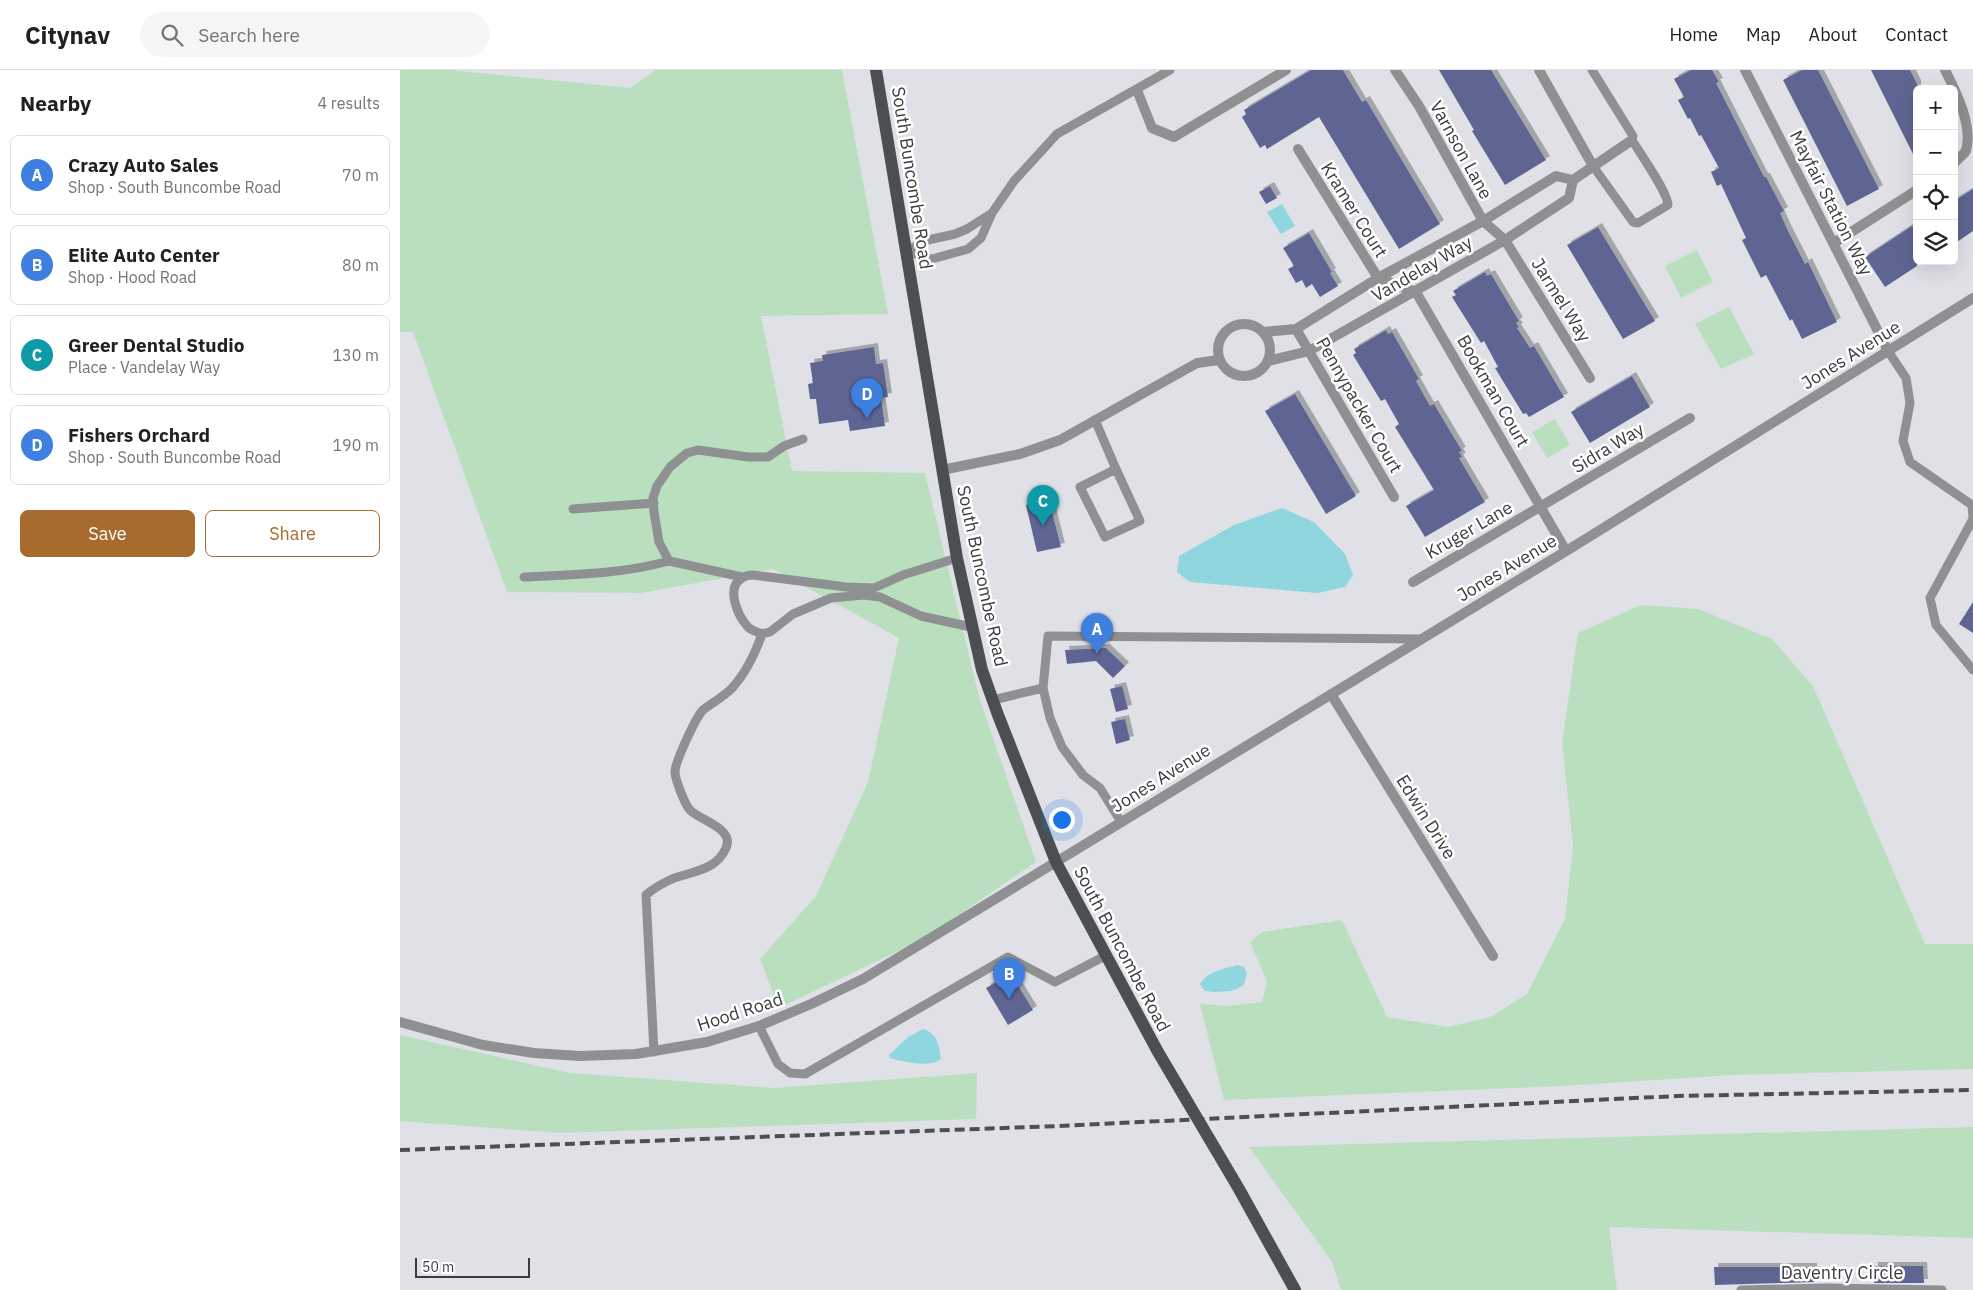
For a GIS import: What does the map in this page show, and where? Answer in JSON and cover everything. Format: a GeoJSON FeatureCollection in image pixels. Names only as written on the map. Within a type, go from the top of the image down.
{"type":"FeatureCollection","features":[{"type":"Feature","properties":{"kind":"main road","name":"South Buncombe Road"},"geometry":{"type":"LineString","coordinates":[[876,70],[957,558],[982,670],[1056,862],[1158,1052],[1239,1189],[1295,1290]]}},
{"type":"Feature","properties":{"kind":"street"},"geometry":{"type":"LineString","coordinates":[[1137,90],[1152,128],[1174,137],[1286,70]]}},
{"type":"Feature","properties":{"kind":"street","name":"Varnson Lane"},"geometry":{"type":"LineString","coordinates":[[1395,70],[1418,106],[1483,220],[1505,240]]}},
{"type":"Feature","properties":{"kind":"street"},"geometry":{"type":"LineString","coordinates":[[1539,70],[1593,166]]}},
{"type":"Feature","properties":{"kind":"street","name":"Mayfair Station Way"},"geometry":{"type":"LineString","coordinates":[[1745,70],[1888,351]]}},
{"type":"Feature","properties":{"kind":"street"},"geometry":{"type":"LineString","coordinates":[[1946,70],[1972,121],[1972,134],[1966,150],[1958,158]]}},
{"type":"Feature","properties":{"kind":"street"},"geometry":{"type":"LineString","coordinates":[[1573,180],[1632,140]]}},
{"type":"Feature","properties":{"kind":"street","name":"Kramer Court"},"geometry":{"type":"LineString","coordinates":[[1298,149],[1378,278],[1416,292]]}},
{"type":"Feature","properties":{"kind":"street","name":"Vandelay Way"},"geometry":{"type":"LineString","coordinates":[[1263,332],[1296,329],[1378,278],[1483,220],[1556,176],[1573,180],[1569,198],[1505,240],[1309,352],[1268,362]]}},
{"type":"Feature","properties":{"kind":"street"},"geometry":{"type":"LineString","coordinates":[[1834,243],[1913,193]]}},
{"type":"Feature","properties":{"kind":"street","name":"Jarmel Way"},"geometry":{"type":"LineString","coordinates":[[1505,240],[1590,378]]}},
{"type":"Feature","properties":{"kind":"street","name":"Bookman Court"},"geometry":{"type":"LineString","coordinates":[[1416,292],[1566,551]]}},
{"type":"Feature","properties":{"kind":"street","name":"Jones Avenue"},"geometry":{"type":"LineString","coordinates":[[1056,862],[1566,551],[1973,298]]}},
{"type":"Feature","properties":{"kind":"street"},"geometry":{"type":"LineString","coordinates":[[1247,324],[1263,332],[1270,346],[1268,362],[1263,369],[1247,377],[1230,373],[1219,360],[1219,342],[1223,334],[1230,328],[1247,324]]}},
{"type":"Feature","properties":{"kind":"street","name":"Pennypacker Court"},"geometry":{"type":"LineString","coordinates":[[1296,329],[1394,498]]}},
{"type":"Feature","properties":{"kind":"street"},"geometry":{"type":"LineString","coordinates":[[942,470],[1020,454],[1060,440],[1197,363],[1219,360]]}},
{"type":"Feature","properties":{"kind":"street","name":"Sidra Way"},"geometry":{"type":"LineString","coordinates":[[1542,507],[1690,418]]}},
{"type":"Feature","properties":{"kind":"street","name":"Kruger Lane"},"geometry":{"type":"LineString","coordinates":[[1414,582],[1542,507]]}},
{"type":"Feature","properties":{"kind":"street","name":"Edwin Drive"},"geometry":{"type":"LineString","coordinates":[[1331,694],[1493,956]]}},
{"type":"Feature","properties":{"kind":"street","name":"Hood Road"},"geometry":{"type":"LineString","coordinates":[[400,1022],[483,1045],[534,1053],[580,1056],[654,1052],[707,1042],[759,1026],[863,979],[1056,862]]}},
{"type":"Feature","properties":{"kind":"lane"},"geometry":{"type":"LineString","coordinates":[[906,251],[932,259],[968,249],[981,238],[992,213],[1014,181],[1057,134],[1170,70]]}},
{"type":"Feature","properties":{"kind":"lane"},"geometry":{"type":"LineString","coordinates":[[1592,70],[1633,136],[1632,140],[1668,199],[1668,205],[1638,223],[1633,222],[1593,166]]}},
{"type":"Feature","properties":{"kind":"lane"},"geometry":{"type":"LineString","coordinates":[[906,251],[928,240],[955,234],[967,229],[992,213]]}},
{"type":"Feature","properties":{"kind":"lane"},"geometry":{"type":"LineString","coordinates":[[1888,351],[1906,378],[1910,403],[1903,440],[1910,462],[1972,504],[1973,519],[1930,598],[1936,624],[1973,670]]}},
{"type":"Feature","properties":{"kind":"lane"},"geometry":{"type":"LineString","coordinates":[[1095,420],[1140,522],[1105,537],[1080,487],[1116,469]]}},
{"type":"Feature","properties":{"kind":"lane"},"geometry":{"type":"LineString","coordinates":[[669,561],[659,542],[654,503],[657,486],[670,467],[687,453],[698,450],[740,456],[768,457],[784,446],[803,439]]}},
{"type":"Feature","properties":{"kind":"lane"},"geometry":{"type":"LineString","coordinates":[[573,509],[654,503]]}},
{"type":"Feature","properties":{"kind":"lane"},"geometry":{"type":"LineString","coordinates":[[742,578],[736,584],[733,595],[740,616],[749,628],[762,634],[770,632],[793,614],[831,598],[865,592],[903,575],[957,558]]}},
{"type":"Feature","properties":{"kind":"lane"},"geometry":{"type":"LineString","coordinates":[[524,577],[578,575],[647,567],[669,561],[742,578],[753,575],[865,592],[921,616],[971,627]]}},
{"type":"Feature","properties":{"kind":"lane"},"geometry":{"type":"LineString","coordinates":[[654,1052],[646,895],[656,887],[674,879],[704,870],[719,860],[727,846],[726,836],[719,828],[691,811],[683,796],[675,772],[682,748],[701,712],[732,688],[751,663],[762,634]]}},
{"type":"Feature","properties":{"kind":"lane"},"geometry":{"type":"LineString","coordinates":[[1120,822],[1100,788],[1083,775],[1062,747],[1050,718],[1043,688],[1048,636],[1421,639]]}},
{"type":"Feature","properties":{"kind":"lane"},"geometry":{"type":"LineString","coordinates":[[993,700],[1043,688]]}},
{"type":"Feature","properties":{"kind":"lane"},"geometry":{"type":"LineString","coordinates":[[759,1026],[778,1064],[790,1073],[805,1074],[1008,957],[1055,982],[1106,956]]}},
{"type":"Feature","properties":{"kind":"lane","name":"Daventry Circle"},"geometry":{"type":"LineString","coordinates":[[1741,1290],[1942,1290]]}},
{"type":"Feature","properties":{"kind":"green space"},"geometry":{"type":"Polygon","coordinates":[[[400,70],[450,70],[630,88],[656,70],[842,70],[888,314],[761,316],[792,471],[925,473],[979,697],[1036,862],[925,938],[779,1008],[760,959],[816,896],[868,782],[899,638],[773,569],[641,593],[507,592],[413,332],[400,332],[400,70]]]}},
{"type":"Feature","properties":{"kind":"green space"},"geometry":{"type":"Polygon","coordinates":[[[1697,250],[1713,282],[1681,298],[1665,266],[1697,250]]]}},
{"type":"Feature","properties":{"kind":"green space"},"geometry":{"type":"Polygon","coordinates":[[[1729,307],[1754,354],[1721,369],[1695,324],[1729,307]]]}},
{"type":"Feature","properties":{"kind":"green space"},"geometry":{"type":"Polygon","coordinates":[[[1555,419],[1570,445],[1547,458],[1532,432],[1555,419]]]}},
{"type":"Feature","properties":{"kind":"green space"},"geometry":{"type":"Polygon","coordinates":[[[1641,605],[1698,609],[1772,639],[1813,686],[1925,944],[1973,944],[1973,1069],[1732,1075],[1563,1086],[1224,1100],[1200,1004],[1228,1006],[1262,1002],[1267,981],[1250,942],[1262,932],[1342,920],[1387,1017],[1448,1027],[1490,1017],[1527,994],[1565,919],[1573,845],[1562,743],[1578,633],[1641,605]]]}},
{"type":"Feature","properties":{"kind":"green space"},"geometry":{"type":"Polygon","coordinates":[[[400,1035],[570,1073],[774,1088],[977,1073],[976,1119],[559,1133],[400,1121],[400,1035]]]}},
{"type":"Feature","properties":{"kind":"green space"},"geometry":{"type":"Polygon","coordinates":[[[1973,1127],[1973,1238],[1609,1227],[1617,1290],[1341,1290],[1332,1262],[1249,1147],[1973,1127]]]}},
{"type":"Feature","properties":{"kind":"water"},"geometry":{"type":"Polygon","coordinates":[[[1282,204],[1295,226],[1281,234],[1267,212],[1282,204]]]}},
{"type":"Feature","properties":{"kind":"water"},"geometry":{"type":"Polygon","coordinates":[[[1282,508],[1314,522],[1345,554],[1353,575],[1345,587],[1318,593],[1190,582],[1177,572],[1179,556],[1234,525],[1282,508]]]}},
{"type":"Feature","properties":{"kind":"water"},"geometry":{"type":"Polygon","coordinates":[[[1238,965],[1244,967],[1247,973],[1244,984],[1239,988],[1231,991],[1205,991],[1200,984],[1212,973],[1238,965]]]}},
{"type":"Feature","properties":{"kind":"water"},"geometry":{"type":"Polygon","coordinates":[[[923,1029],[934,1037],[938,1044],[941,1059],[924,1064],[890,1058],[889,1055],[908,1037],[923,1029]]]}},
{"type":"Feature","properties":{"kind":"building"},"geometry":{"type":"Polygon","coordinates":[[[1311,70],[1343,70],[1362,102],[1366,100],[1440,224],[1399,249],[1319,117],[1267,149],[1265,145],[1260,148],[1242,117],[1246,114],[1244,110],[1311,70]]]}},
{"type":"Feature","properties":{"kind":"building"},"geometry":{"type":"Polygon","coordinates":[[[1439,70],[1491,70],[1546,160],[1505,185],[1472,131],[1474,130],[1439,70]]]}},
{"type":"Feature","properties":{"kind":"building"},"geometry":{"type":"Polygon","coordinates":[[[1691,70],[1712,70],[1719,82],[1716,83],[1764,177],[1766,177],[1784,211],[1780,213],[1788,231],[1805,264],[1808,262],[1837,322],[1802,339],[1792,319],[1790,321],[1766,275],[1761,278],[1742,240],[1746,238],[1721,184],[1717,186],[1711,172],[1719,168],[1701,135],[1699,136],[1678,100],[1684,97],[1674,79],[1691,70]]]}},
{"type":"Feature","properties":{"kind":"building"},"geometry":{"type":"Polygon","coordinates":[[[1802,70],[1818,70],[1879,189],[1847,206],[1783,80],[1802,70]]]}},
{"type":"Feature","properties":{"kind":"building"},"geometry":{"type":"Polygon","coordinates":[[[1871,70],[1910,70],[1917,84],[1913,85],[1913,154],[1871,70]]]}},
{"type":"Feature","properties":{"kind":"building"},"geometry":{"type":"Polygon","coordinates":[[[1270,186],[1277,198],[1266,204],[1259,192],[1270,186]]]}},
{"type":"Feature","properties":{"kind":"building"},"geometry":{"type":"Polygon","coordinates":[[[1973,189],[1973,231],[1958,241],[1958,220],[1958,198],[1973,189]]]}},
{"type":"Feature","properties":{"kind":"building"},"geometry":{"type":"Polygon","coordinates":[[[1912,226],[1913,227],[1913,265],[1917,266],[1885,287],[1865,257],[1912,226]]]}},
{"type":"Feature","properties":{"kind":"building"},"geometry":{"type":"Polygon","coordinates":[[[1598,227],[1655,321],[1623,339],[1567,245],[1598,227]]]}},
{"type":"Feature","properties":{"kind":"building"},"geometry":{"type":"Polygon","coordinates":[[[1309,233],[1338,286],[1320,297],[1312,284],[1306,288],[1302,280],[1296,283],[1288,269],[1294,266],[1283,248],[1309,233]]]}},
{"type":"Feature","properties":{"kind":"building"},"geometry":{"type":"Polygon","coordinates":[[[1485,272],[1487,276],[1491,274],[1519,321],[1516,323],[1519,327],[1517,328],[1530,348],[1534,346],[1564,397],[1529,417],[1526,413],[1523,414],[1495,368],[1498,367],[1484,341],[1481,343],[1452,297],[1456,295],[1453,291],[1485,272]]]}},
{"type":"Feature","properties":{"kind":"building"},"geometry":{"type":"Polygon","coordinates":[[[1386,330],[1388,334],[1392,332],[1419,379],[1416,381],[1430,406],[1434,404],[1462,451],[1459,452],[1462,457],[1459,458],[1485,502],[1425,537],[1406,506],[1434,490],[1395,427],[1399,424],[1385,399],[1381,401],[1353,355],[1356,353],[1354,349],[1386,330]]]}},
{"type":"Feature","properties":{"kind":"building"},"geometry":{"type":"Polygon","coordinates":[[[874,347],[876,364],[883,363],[888,397],[881,398],[885,426],[850,431],[848,420],[819,424],[816,399],[810,399],[808,384],[813,383],[810,363],[823,361],[822,355],[874,347]]]}},
{"type":"Feature","properties":{"kind":"building"},"geometry":{"type":"Polygon","coordinates":[[[1632,376],[1650,407],[1590,443],[1571,412],[1632,376]]]}},
{"type":"Feature","properties":{"kind":"building"},"geometry":{"type":"Polygon","coordinates":[[[1295,394],[1356,496],[1326,514],[1265,411],[1295,394]]]}},
{"type":"Feature","properties":{"kind":"building"},"geometry":{"type":"Polygon","coordinates":[[[1049,500],[1061,547],[1037,552],[1026,505],[1049,500]]]}},
{"type":"Feature","properties":{"kind":"building"},"geometry":{"type":"Polygon","coordinates":[[[1973,602],[1973,633],[1959,624],[1973,602]]]}},
{"type":"Feature","properties":{"kind":"building"},"geometry":{"type":"Polygon","coordinates":[[[1106,648],[1125,666],[1113,678],[1096,661],[1067,664],[1065,650],[1106,648]]]}},
{"type":"Feature","properties":{"kind":"building"},"geometry":{"type":"Polygon","coordinates":[[[1122,686],[1128,709],[1116,712],[1110,689],[1122,686]]]}},
{"type":"Feature","properties":{"kind":"building"},"geometry":{"type":"Polygon","coordinates":[[[1125,719],[1130,740],[1116,744],[1111,722],[1125,719]]]}},
{"type":"Feature","properties":{"kind":"building"},"geometry":{"type":"Polygon","coordinates":[[[1011,974],[1033,1010],[1008,1025],[986,988],[1011,974]]]}},
{"type":"Feature","properties":{"kind":"building"},"geometry":{"type":"Polygon","coordinates":[[[1874,1266],[1923,1266],[1924,1283],[1874,1283],[1874,1266]]]}},
{"type":"Feature","properties":{"kind":"building"},"geometry":{"type":"Polygon","coordinates":[[[1714,1267],[1813,1267],[1814,1282],[1715,1285],[1714,1267]]]}},
{"type":"Feature","properties":{"kind":"railway"},"geometry":{"type":"LineString","coordinates":[[400,1150],[1059,1126],[1677,1096],[1973,1090]]}},
{"type":"Feature","properties":{"kind":"place","name":"Fishers Orchard"},"geometry":{"type":"Point","coordinates":[867,419]}},
{"type":"Feature","properties":{"kind":"place","name":"Greer Dental Studio"},"geometry":{"type":"Point","coordinates":[1043,526]}},
{"type":"Feature","properties":{"kind":"place","name":"Crazy Auto Sales"},"geometry":{"type":"Point","coordinates":[1097,654]}},
{"type":"Feature","properties":{"kind":"place","name":"Elite Auto Center"},"geometry":{"type":"Point","coordinates":[1009,999]}}]}
